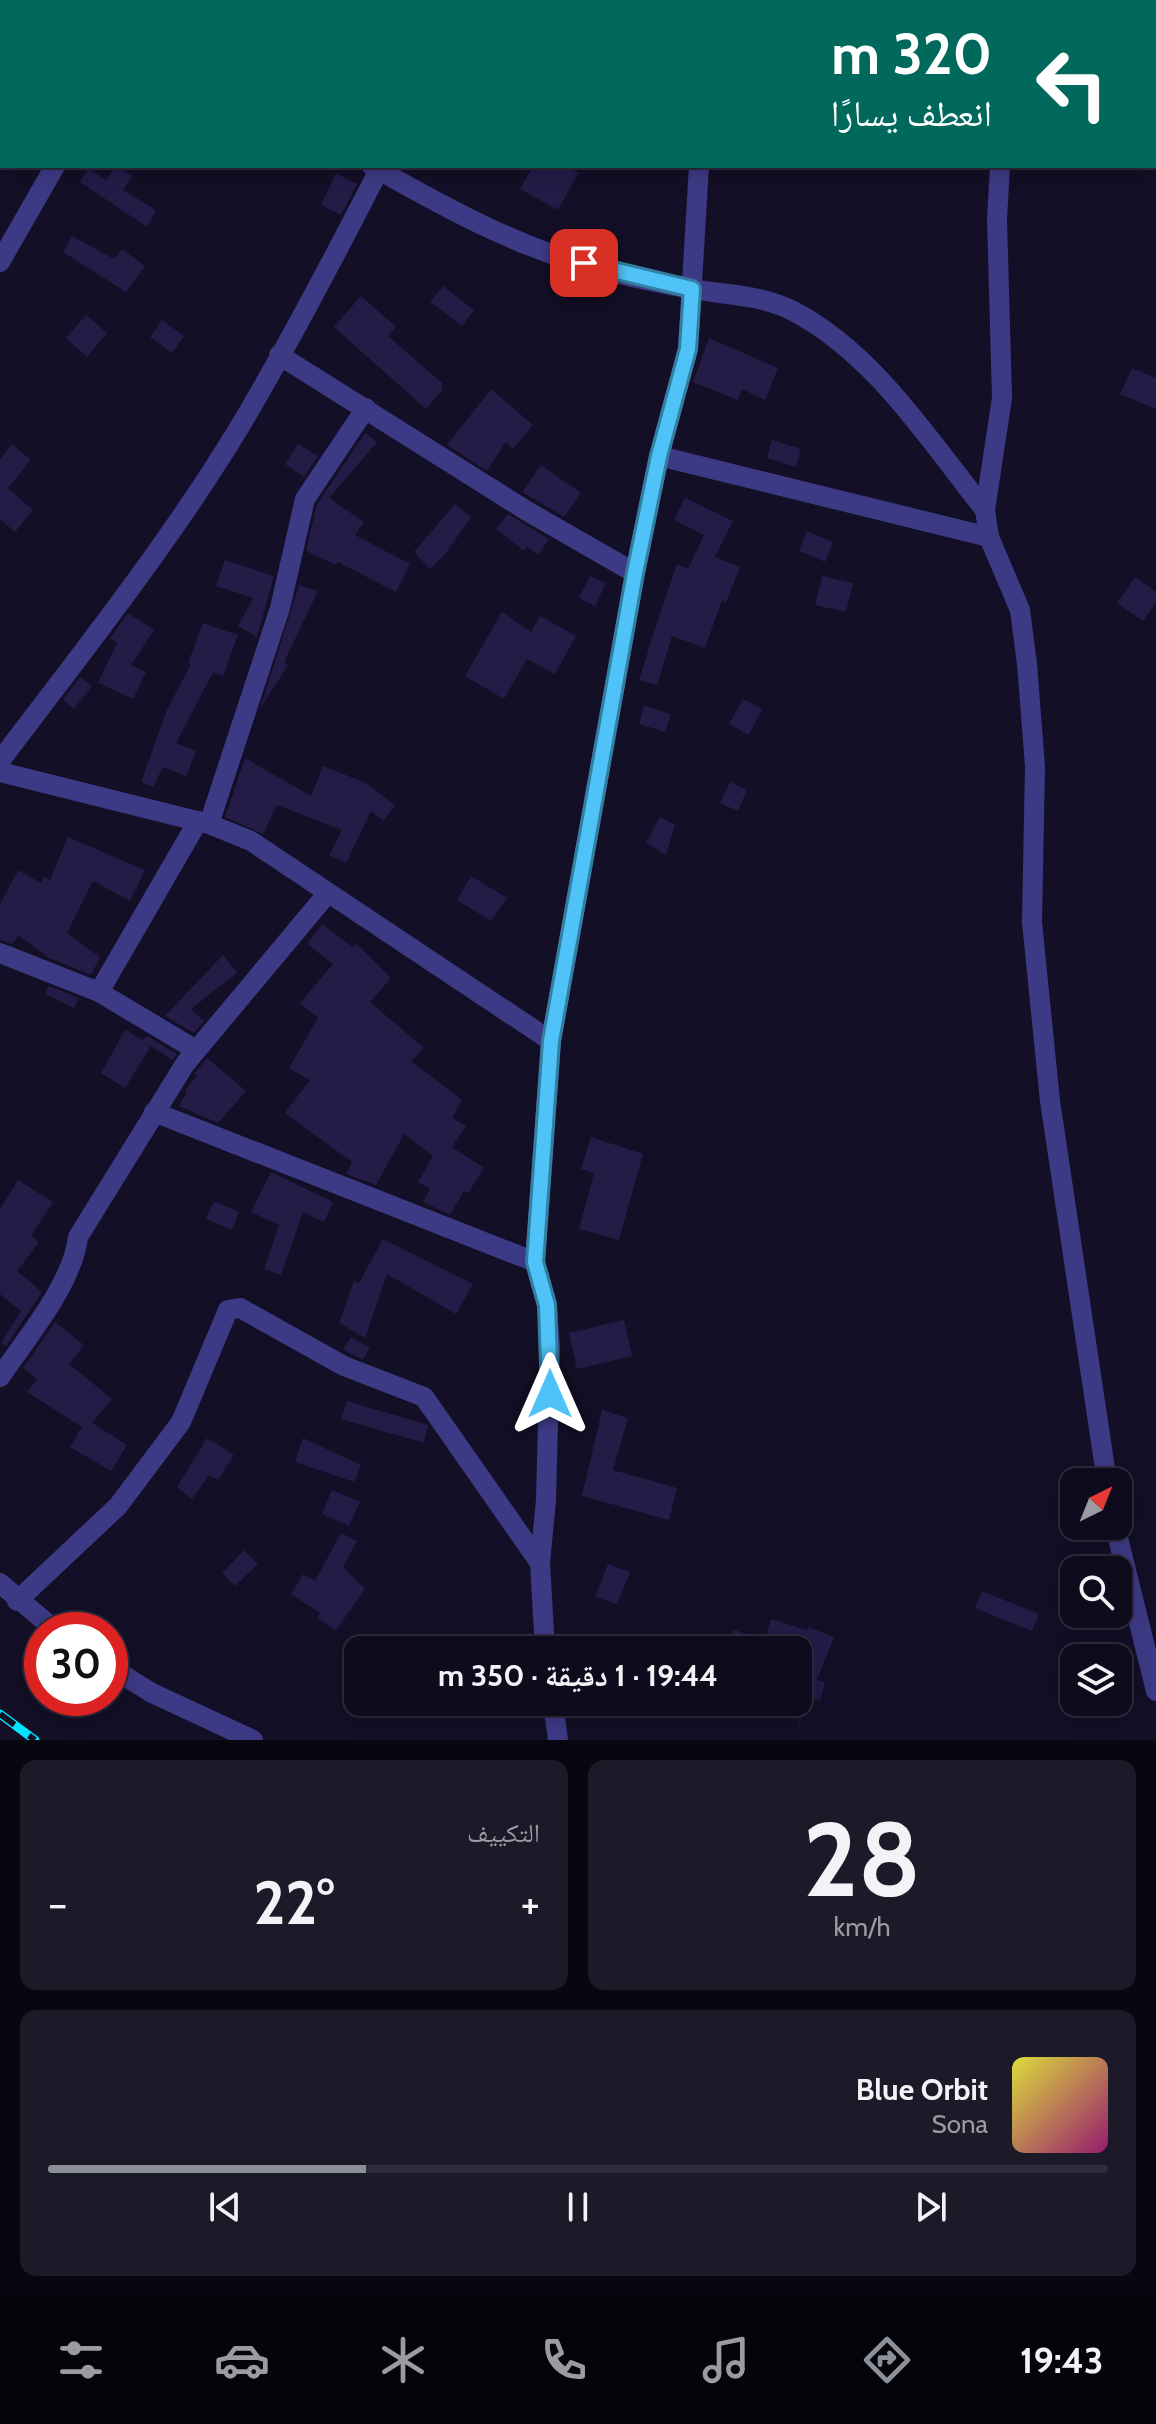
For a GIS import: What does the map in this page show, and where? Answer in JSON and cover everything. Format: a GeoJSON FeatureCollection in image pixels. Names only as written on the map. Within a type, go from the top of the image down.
{"type":"FeatureCollection","features":[{"type":"Feature","properties":{"kind":"street"},"geometry":{"type":"LineString","coordinates":[[0,262],[54,168]]}},
{"type":"Feature","properties":{"kind":"street"},"geometry":{"type":"LineString","coordinates":[[0,761],[162,542],[251,407],[377,168]]}},
{"type":"Feature","properties":{"kind":"street"},"geometry":{"type":"LineString","coordinates":[[380,168],[460,215],[527,245],[612,273],[746,296],[792,310],[839,342],[890,392],[985,510]]}},
{"type":"Feature","properties":{"kind":"street"},"geometry":{"type":"LineString","coordinates":[[544,1636],[540,1563],[546,1500],[550,1348],[547,1305],[535,1262],[551,1041],[635,573],[659,456],[688,349],[699,168]]}},
{"type":"Feature","properties":{"kind":"street"},"geometry":{"type":"LineString","coordinates":[[1000,168],[997,219],[1002,398],[985,510],[989,537],[1020,610],[1026,651],[1035,766],[1033,937],[1072,1265],[1105,1468]]}},
{"type":"Feature","properties":{"kind":"street"},"geometry":{"type":"LineString","coordinates":[[279,355],[527,511],[635,573]]}},
{"type":"Feature","properties":{"kind":"street"},"geometry":{"type":"LineString","coordinates":[[99,992],[204,823],[280,608],[305,499],[366,408]]}},
{"type":"Feature","properties":{"kind":"street"},"geometry":{"type":"LineString","coordinates":[[659,456],[989,537]]}},
{"type":"Feature","properties":{"kind":"street"},"geometry":{"type":"LineString","coordinates":[[0,772],[204,823],[251,841],[551,1041]]}},
{"type":"Feature","properties":{"kind":"street"},"geometry":{"type":"LineString","coordinates":[[0,1377],[41,1317],[76,1252],[78,1237],[154,1112],[196,1050],[327,894]]}},
{"type":"Feature","properties":{"kind":"street"},"geometry":{"type":"LineString","coordinates":[[0,953],[99,992],[196,1050]]}},
{"type":"Feature","properties":{"kind":"street"},"geometry":{"type":"LineString","coordinates":[[154,1112],[535,1262]]}},
{"type":"Feature","properties":{"kind":"street"},"geometry":{"type":"LineString","coordinates":[[17,1601],[118,1506],[181,1422],[228,1310],[240,1308],[344,1366],[424,1397],[540,1563]]}},
{"type":"Feature","properties":{"kind":"street"},"geometry":{"type":"LineString","coordinates":[[1118,1540],[1156,1691]]}},
{"type":"Feature","properties":{"kind":"street"},"geometry":{"type":"LineString","coordinates":[[0,1583],[31,1612]]}},
{"type":"Feature","properties":{"kind":"street"},"geometry":{"type":"LineString","coordinates":[[128,1678],[152,1693],[253,1740]]}},
{"type":"Feature","properties":{"kind":"street"},"geometry":{"type":"LineString","coordinates":[[555,1716],[558,1740]]}},
{"type":"Feature","properties":{"kind":"building"},"geometry":{"type":"Polygon","coordinates":[[[115,168],[132,176],[123,190],[156,210],[147,227],[80,182],[88,169],[106,180],[115,168]]]}},
{"type":"Feature","properties":{"kind":"building"},"geometry":{"type":"Polygon","coordinates":[[[532,168],[569,168],[578,173],[558,210],[520,189],[532,168]]]}},
{"type":"Feature","properties":{"kind":"building"},"geometry":{"type":"Polygon","coordinates":[[[336,173],[357,184],[341,215],[321,205],[336,173]]]}},
{"type":"Feature","properties":{"kind":"building"},"geometry":{"type":"Polygon","coordinates":[[[72,236],[114,259],[122,249],[145,266],[126,292],[63,252],[72,236]]]}},
{"type":"Feature","properties":{"kind":"building"},"geometry":{"type":"Polygon","coordinates":[[[443,286],[474,310],[462,326],[430,302],[443,286]]]}},
{"type":"Feature","properties":{"kind":"building"},"geometry":{"type":"Polygon","coordinates":[[[361,296],[396,327],[388,336],[442,383],[442,390],[426,409],[334,327],[361,296]]]}},
{"type":"Feature","properties":{"kind":"building"},"geometry":{"type":"Polygon","coordinates":[[[86,315],[107,333],[87,357],[66,338],[86,315]]]}},
{"type":"Feature","properties":{"kind":"building"},"geometry":{"type":"Polygon","coordinates":[[[162,320],[184,336],[172,353],[150,337],[162,320]]]}},
{"type":"Feature","properties":{"kind":"building"},"geometry":{"type":"Polygon","coordinates":[[[709,338],[778,368],[765,400],[742,389],[738,400],[693,382],[709,338]]]}},
{"type":"Feature","properties":{"kind":"building"},"geometry":{"type":"Polygon","coordinates":[[[1132,368],[1156,378],[1156,409],[1120,394],[1132,368]]]}},
{"type":"Feature","properties":{"kind":"building"},"geometry":{"type":"Polygon","coordinates":[[[491,389],[533,425],[513,449],[506,442],[487,471],[447,445],[491,389]]]}},
{"type":"Feature","properties":{"kind":"building"},"geometry":{"type":"Polygon","coordinates":[[[365,433],[377,442],[329,498],[364,522],[355,535],[410,564],[396,592],[338,562],[336,565],[306,551],[317,504],[365,433]]]}},
{"type":"Feature","properties":{"kind":"building"},"geometry":{"type":"Polygon","coordinates":[[[772,440],[801,449],[796,467],[767,458],[772,440]]]}},
{"type":"Feature","properties":{"kind":"building"},"geometry":{"type":"Polygon","coordinates":[[[12,444],[31,460],[8,488],[33,510],[15,532],[0,519],[0,459],[12,444]]]}},
{"type":"Feature","properties":{"kind":"building"},"geometry":{"type":"Polygon","coordinates":[[[298,444],[318,456],[304,477],[285,464],[298,444]]]}},
{"type":"Feature","properties":{"kind":"building"},"geometry":{"type":"Polygon","coordinates":[[[541,465],[581,493],[564,517],[522,492],[541,465]]]}},
{"type":"Feature","properties":{"kind":"building"},"geometry":{"type":"Polygon","coordinates":[[[685,498],[733,521],[715,557],[740,567],[726,602],[722,600],[705,648],[672,636],[657,685],[639,680],[677,564],[688,569],[704,535],[674,520],[685,498]]]}},
{"type":"Feature","properties":{"kind":"building"},"geometry":{"type":"Polygon","coordinates":[[[455,504],[471,517],[446,553],[430,569],[414,552],[455,504]]]}},
{"type":"Feature","properties":{"kind":"building"},"geometry":{"type":"Polygon","coordinates":[[[508,514],[549,539],[538,555],[527,547],[524,551],[496,529],[508,514]]]}},
{"type":"Feature","properties":{"kind":"building"},"geometry":{"type":"Polygon","coordinates":[[[807,531],[833,542],[825,562],[799,551],[807,531]]]}},
{"type":"Feature","properties":{"kind":"building"},"geometry":{"type":"Polygon","coordinates":[[[225,560],[274,576],[257,637],[238,626],[253,598],[216,586],[225,560]]]}},
{"type":"Feature","properties":{"kind":"building"},"geometry":{"type":"Polygon","coordinates":[[[590,576],[606,583],[595,606],[579,598],[590,576]]]}},
{"type":"Feature","properties":{"kind":"building"},"geometry":{"type":"Polygon","coordinates":[[[822,576],[853,583],[846,612],[815,605],[822,576]]]}},
{"type":"Feature","properties":{"kind":"building"},"geometry":{"type":"Polygon","coordinates":[[[1135,577],[1156,592],[1156,602],[1143,621],[1117,603],[1135,577]]]}},
{"type":"Feature","properties":{"kind":"building"},"geometry":{"type":"Polygon","coordinates":[[[299,585],[318,591],[284,662],[288,665],[260,709],[299,585]]]}},
{"type":"Feature","properties":{"kind":"building"},"geometry":{"type":"Polygon","coordinates":[[[502,612],[531,632],[540,616],[576,636],[555,674],[527,659],[504,699],[465,676],[502,612]]]}},
{"type":"Feature","properties":{"kind":"building"},"geometry":{"type":"Polygon","coordinates":[[[128,613],[154,630],[131,665],[146,672],[133,699],[98,683],[117,643],[110,638],[128,613]]]}},
{"type":"Feature","properties":{"kind":"building"},"geometry":{"type":"Polygon","coordinates":[[[203,623],[238,635],[223,676],[213,672],[176,743],[196,751],[186,776],[163,767],[153,787],[141,782],[167,710],[191,664],[188,663],[203,623]]]}},
{"type":"Feature","properties":{"kind":"building"},"geometry":{"type":"Polygon","coordinates":[[[80,677],[92,686],[74,709],[63,700],[80,677]]]}},
{"type":"Feature","properties":{"kind":"building"},"geometry":{"type":"Polygon","coordinates":[[[743,699],[762,709],[749,735],[729,724],[743,699]]]}},
{"type":"Feature","properties":{"kind":"building"},"geometry":{"type":"Polygon","coordinates":[[[644,706],[671,714],[665,732],[639,724],[644,706]]]}},
{"type":"Feature","properties":{"kind":"building"},"geometry":{"type":"Polygon","coordinates":[[[245,758],[311,796],[323,766],[366,783],[395,805],[383,821],[371,811],[346,863],[329,855],[342,830],[277,805],[263,834],[225,817],[245,758]]]}},
{"type":"Feature","properties":{"kind":"building"},"geometry":{"type":"Polygon","coordinates":[[[730,782],[747,790],[738,811],[720,803],[730,782]]]}},
{"type":"Feature","properties":{"kind":"building"},"geometry":{"type":"Polygon","coordinates":[[[660,817],[675,825],[666,855],[646,843],[660,817]]]}},
{"type":"Feature","properties":{"kind":"building"},"geometry":{"type":"Polygon","coordinates":[[[68,837],[145,870],[130,901],[93,881],[67,933],[100,957],[91,975],[49,958],[18,935],[13,944],[0,940],[0,904],[18,870],[41,883],[44,877],[50,880],[68,837]]]}},
{"type":"Feature","properties":{"kind":"building"},"geometry":{"type":"Polygon","coordinates":[[[471,876],[507,898],[491,921],[457,900],[471,876]]]}},
{"type":"Feature","properties":{"kind":"building"},"geometry":{"type":"Polygon","coordinates":[[[322,924],[353,947],[357,944],[391,978],[370,1002],[424,1048],[411,1061],[462,1100],[452,1118],[466,1126],[452,1147],[484,1168],[468,1193],[464,1191],[450,1215],[423,1202],[430,1189],[418,1182],[433,1156],[404,1134],[376,1185],[346,1174],[352,1162],[285,1113],[310,1080],[289,1068],[318,1018],[300,1003],[333,964],[307,944],[322,924]]]}},
{"type":"Feature","properties":{"kind":"building"},"geometry":{"type":"Polygon","coordinates":[[[223,955],[237,973],[191,1009],[204,1021],[194,1033],[165,1016],[223,955]]]}},
{"type":"Feature","properties":{"kind":"building"},"geometry":{"type":"Polygon","coordinates":[[[49,986],[79,998],[74,1008],[45,994],[49,986]]]}},
{"type":"Feature","properties":{"kind":"building"},"geometry":{"type":"Polygon","coordinates":[[[125,1030],[143,1040],[147,1036],[177,1054],[172,1060],[151,1046],[125,1088],[101,1073],[125,1030]]]}},
{"type":"Feature","properties":{"kind":"building"},"geometry":{"type":"Polygon","coordinates":[[[207,1058],[246,1091],[218,1123],[179,1106],[187,1092],[185,1090],[197,1076],[194,1074],[207,1058]]]}},
{"type":"Feature","properties":{"kind":"building"},"geometry":{"type":"Polygon","coordinates":[[[591,1137],[643,1154],[619,1240],[579,1229],[594,1173],[581,1169],[591,1137]]]}},
{"type":"Feature","properties":{"kind":"building"},"geometry":{"type":"Polygon","coordinates":[[[271,1172],[333,1202],[324,1222],[303,1212],[281,1275],[264,1269],[279,1225],[251,1212],[271,1172]]]}},
{"type":"Feature","properties":{"kind":"building"},"geometry":{"type":"Polygon","coordinates":[[[18,1180],[53,1202],[31,1236],[39,1242],[17,1271],[42,1292],[6,1346],[1,1343],[21,1311],[0,1294],[0,1209],[18,1180]]]}},
{"type":"Feature","properties":{"kind":"building"},"geometry":{"type":"Polygon","coordinates":[[[214,1201],[239,1212],[232,1230],[206,1219],[214,1201]]]}},
{"type":"Feature","properties":{"kind":"building"},"geometry":{"type":"Polygon","coordinates":[[[383,1239],[473,1284],[456,1314],[387,1274],[365,1338],[339,1323],[354,1281],[359,1283],[383,1239]]]}},
{"type":"Feature","properties":{"kind":"building"},"geometry":{"type":"Polygon","coordinates":[[[624,1320],[632,1356],[577,1369],[569,1333],[624,1320]]]}},
{"type":"Feature","properties":{"kind":"building"},"geometry":{"type":"Polygon","coordinates":[[[55,1322],[84,1345],[69,1364],[112,1399],[92,1423],[127,1445],[111,1471],[70,1447],[82,1427],[27,1392],[37,1379],[23,1368],[55,1322]]]}},
{"type":"Feature","properties":{"kind":"building"},"geometry":{"type":"Polygon","coordinates":[[[351,1337],[370,1348],[363,1359],[343,1350],[351,1337]]]}},
{"type":"Feature","properties":{"kind":"building"},"geometry":{"type":"Polygon","coordinates":[[[347,1401],[428,1425],[424,1443],[341,1419],[347,1401]]]}},
{"type":"Feature","properties":{"kind":"building"},"geometry":{"type":"Polygon","coordinates":[[[602,1410],[628,1418],[613,1470],[677,1488],[669,1520],[582,1496],[602,1410]]]}},
{"type":"Feature","properties":{"kind":"building"},"geometry":{"type":"Polygon","coordinates":[[[207,1438],[234,1455],[218,1480],[209,1475],[192,1499],[177,1487],[207,1438]]]}},
{"type":"Feature","properties":{"kind":"building"},"geometry":{"type":"Polygon","coordinates":[[[303,1438],[361,1465],[354,1482],[295,1462],[303,1438]]]}},
{"type":"Feature","properties":{"kind":"building"},"geometry":{"type":"Polygon","coordinates":[[[332,1490],[360,1502],[349,1526],[322,1514],[332,1490]]]}},
{"type":"Feature","properties":{"kind":"building"},"geometry":{"type":"Polygon","coordinates":[[[341,1533],[357,1541],[343,1567],[365,1589],[336,1630],[317,1618],[320,1613],[291,1594],[303,1574],[315,1581],[341,1533]]]}},
{"type":"Feature","properties":{"kind":"building"},"geometry":{"type":"Polygon","coordinates":[[[244,1550],[258,1564],[235,1586],[222,1573],[244,1550]]]}},
{"type":"Feature","properties":{"kind":"building"},"geometry":{"type":"Polygon","coordinates":[[[608,1564],[630,1572],[617,1604],[595,1597],[608,1564]]]}},
{"type":"Feature","properties":{"kind":"building"},"geometry":{"type":"Polygon","coordinates":[[[982,1591],[1039,1614],[1032,1631],[975,1608],[982,1591]]]}},
{"type":"Feature","properties":{"kind":"building"},"geometry":{"type":"Polygon","coordinates":[[[771,1619],[807,1630],[808,1627],[834,1637],[817,1680],[825,1682],[820,1700],[812,1699],[812,1636],[766,1636],[771,1619]]]}},
{"type":"Feature","properties":{"kind":"building"},"geometry":{"type":"Polygon","coordinates":[[[733,1629],[750,1636],[730,1636],[733,1629]]]}},
{"type":"Feature","properties":{"kind":"railway"},"geometry":{"type":"LineString","coordinates":[[0,1714],[35,1740]]}},
{"type":"Feature","properties":{"kind":"route"},"geometry":{"type":"LineString","coordinates":[[550,1394],[547,1305],[535,1262],[551,1041],[567,935],[635,573],[659,456],[688,349],[692,289],[612,273],[584,263]]}}]}
